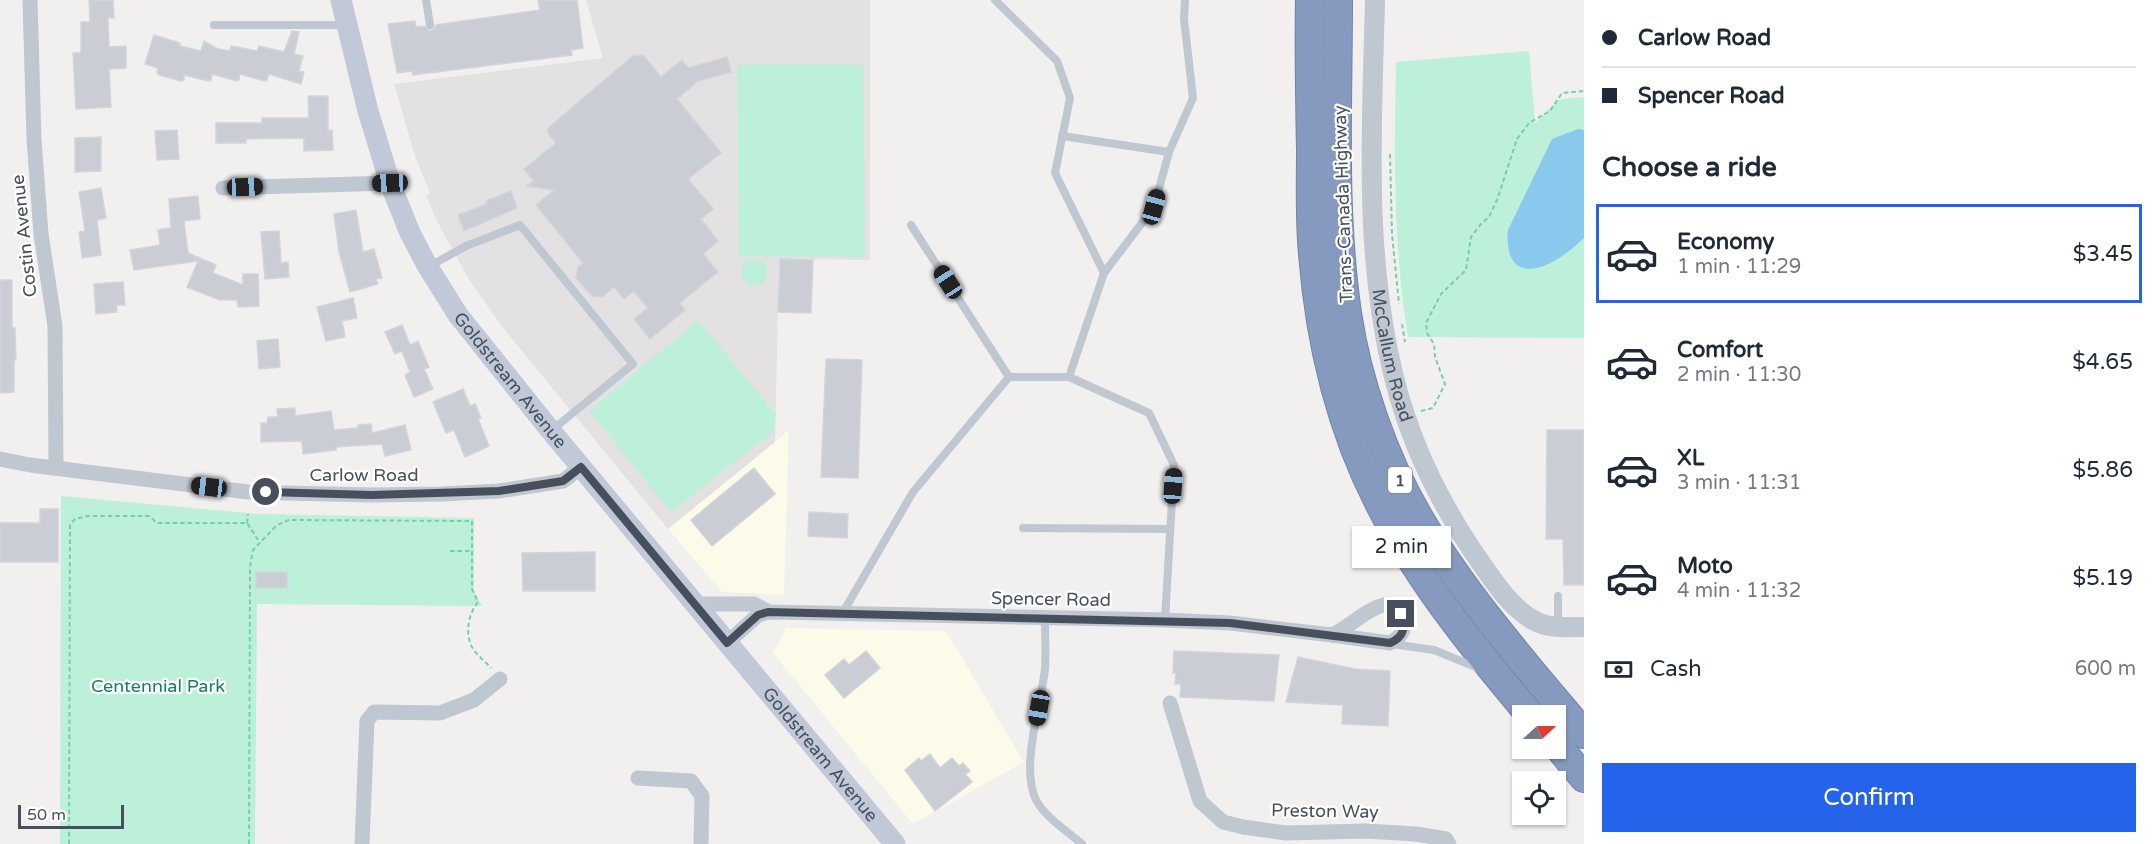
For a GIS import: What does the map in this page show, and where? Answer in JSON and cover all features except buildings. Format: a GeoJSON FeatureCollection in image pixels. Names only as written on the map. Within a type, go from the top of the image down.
{"type":"FeatureCollection","features":[{"type":"Feature","properties":{"kind":"highway"},"geometry":{"type":"LineString","coordinates":[[1299,0],[1298,157],[1312,239]]}},
{"type":"Feature","properties":{"kind":"highway","name":"Trans-Canada Highway"},"geometry":{"type":"LineString","coordinates":[[1310,0],[1312,239],[1317,296],[1328,359],[1345,419],[1363,468],[1385,514],[1417,568],[1457,624],[1523,705]]}},
{"type":"Feature","properties":{"kind":"highway","name":"Trans-Canada Highway"},"geometry":{"type":"LineString","coordinates":[[1338,0],[1340,239],[1347,315],[1362,380],[1386,450],[1418,516],[1451,568],[1502,636],[1584,734]]}},
{"type":"Feature","properties":{"kind":"highway"},"geometry":{"type":"LineString","coordinates":[[1338,175],[1351,0]]}},
{"type":"Feature","properties":{"kind":"highway"},"geometry":{"type":"LineString","coordinates":[[1566,756],[1584,777]]}},
{"type":"Feature","properties":{"kind":"main road","name":"Goldstream Avenue"},"geometry":{"type":"LineString","coordinates":[[340,0],[368,111],[390,183],[410,233],[458,315],[551,431],[895,844]]}},
{"type":"Feature","properties":{"kind":"street","name":"Costin Avenue"},"geometry":{"type":"LineString","coordinates":[[30,0],[34,140],[40,223],[55,326],[56,468]]}},
{"type":"Feature","properties":{"kind":"street","name":"McCallum Road"},"geometry":{"type":"LineString","coordinates":[[1375,0],[1371,163],[1376,262],[1383,326],[1395,382],[1433,483],[1460,531],[1490,576],[1514,605],[1534,621],[1558,627],[1584,627]]}},
{"type":"Feature","properties":{"kind":"street"},"geometry":{"type":"LineString","coordinates":[[223,188],[390,183]]}},
{"type":"Feature","properties":{"kind":"street","name":"Carlow Road"},"geometry":{"type":"LineString","coordinates":[[0,459],[248,492],[372,495],[499,491],[563,481],[581,467]]}},
{"type":"Feature","properties":{"kind":"street","name":"Spencer Road"},"geometry":{"type":"LineString","coordinates":[[695,604],[754,604],[768,612],[1230,623],[1390,643]]}},
{"type":"Feature","properties":{"kind":"street"},"geometry":{"type":"LineString","coordinates":[[1332,635],[1346,629],[1369,610],[1387,604],[1396,607],[1404,622],[1404,630],[1398,639],[1390,643]]}},
{"type":"Feature","properties":{"kind":"street"},"geometry":{"type":"LineString","coordinates":[[727,643],[758,615],[768,612]]}},
{"type":"Feature","properties":{"kind":"street"},"geometry":{"type":"LineString","coordinates":[[362,844],[367,721],[374,712],[440,713],[474,700],[500,679]]}},
{"type":"Feature","properties":{"kind":"street","name":"Preston Way"},"geometry":{"type":"LineString","coordinates":[[1170,703],[1200,801],[1222,822],[1286,833],[1366,831],[1416,834],[1446,839],[1449,844]]}},
{"type":"Feature","properties":{"kind":"street"},"geometry":{"type":"LineString","coordinates":[[638,778],[691,782],[702,796],[701,844]]}},
{"type":"Feature","properties":{"kind":"lane"},"geometry":{"type":"LineString","coordinates":[[426,0],[430,25]]}},
{"type":"Feature","properties":{"kind":"lane"},"geometry":{"type":"LineString","coordinates":[[995,0],[1057,62],[1070,98],[1055,173],[1104,273]]}},
{"type":"Feature","properties":{"kind":"lane"},"geometry":{"type":"LineString","coordinates":[[1069,377],[1104,273],[1154,207],[1169,152],[1193,98],[1184,19],[1185,0]]}},
{"type":"Feature","properties":{"kind":"lane"},"geometry":{"type":"LineString","coordinates":[[214,25],[347,25]]}},
{"type":"Feature","properties":{"kind":"lane"},"geometry":{"type":"LineString","coordinates":[[1062,136],[1169,152]]}},
{"type":"Feature","properties":{"kind":"lane"},"geometry":{"type":"LineString","coordinates":[[428,267],[466,246],[520,225],[633,364],[551,431]]}},
{"type":"Feature","properties":{"kind":"lane"},"geometry":{"type":"LineString","coordinates":[[911,225],[1009,377]]}},
{"type":"Feature","properties":{"kind":"lane"},"geometry":{"type":"LineString","coordinates":[[1009,377],[1069,377],[1149,413],[1174,465],[1165,620]]}},
{"type":"Feature","properties":{"kind":"lane"},"geometry":{"type":"LineString","coordinates":[[842,614],[913,492],[1009,377]]}},
{"type":"Feature","properties":{"kind":"lane"},"geometry":{"type":"LineString","coordinates":[[1023,528],[1170,529]]}},
{"type":"Feature","properties":{"kind":"lane"},"geometry":{"type":"LineString","coordinates":[[1558,596],[1558,627]]}},
{"type":"Feature","properties":{"kind":"lane"},"geometry":{"type":"LineString","coordinates":[[1045,618],[1045,666],[1030,756],[1030,786],[1037,802],[1045,812],[1082,844]]}},
{"type":"Feature","properties":{"kind":"lane"},"geometry":{"type":"LineString","coordinates":[[1390,643],[1434,650],[1500,677]]}},
{"type":"Feature","properties":{"kind":"path"},"geometry":{"type":"LineString","coordinates":[[1421,411],[1432,408],[1444,384],[1435,357],[1434,344],[1427,333],[1426,322],[1441,294],[1466,270],[1471,237],[1489,217],[1497,200],[1517,139],[1530,123],[1550,111],[1562,93],[1584,91]]}},
{"type":"Feature","properties":{"kind":"path"},"geometry":{"type":"LineString","coordinates":[[1390,154],[1392,234],[1400,314]]}},
{"type":"Feature","properties":{"kind":"path"},"geometry":{"type":"LineString","coordinates":[[1402,324],[1406,345]]}},
{"type":"Feature","properties":{"kind":"path"},"geometry":{"type":"LineString","coordinates":[[1418,403],[1423,419]]}},
{"type":"Feature","properties":{"kind":"path"},"geometry":{"type":"LineString","coordinates":[[248,513],[248,523],[260,543]]}},
{"type":"Feature","properties":{"kind":"path"},"geometry":{"type":"LineString","coordinates":[[69,844],[70,525],[75,519],[88,516],[149,516],[157,523],[248,523]]}},
{"type":"Feature","properties":{"kind":"path"},"geometry":{"type":"LineString","coordinates":[[249,844],[250,567],[253,550],[277,525],[289,520],[472,520],[472,589],[478,602],[471,611],[468,628],[471,645],[500,679]]}},
{"type":"Feature","properties":{"kind":"path"},"geometry":{"type":"LineString","coordinates":[[450,551],[472,551]]}},
{"type":"Feature","properties":{"kind":"shaded area"},"geometry":{"type":"Polygon","coordinates":[[[586,0],[870,0],[870,260],[779,259],[775,442],[668,529],[503,328],[468,278],[437,221],[426,195],[430,193],[415,156],[394,84],[603,58],[586,0]]]}},
{"type":"Feature","properties":{"kind":"shaded area"},"geometry":{"type":"Polygon","coordinates":[[[789,430],[784,595],[722,592],[668,529],[789,430]]]}},
{"type":"Feature","properties":{"kind":"shaded area"},"geometry":{"type":"Polygon","coordinates":[[[786,628],[946,631],[1024,762],[913,824],[773,653],[786,628]]]}},
{"type":"Feature","properties":{"kind":"green space"},"geometry":{"type":"Polygon","coordinates":[[[1529,51],[1535,123],[1558,100],[1584,97],[1584,338],[1408,337],[1397,234],[1396,62],[1529,51]]]}},
{"type":"Feature","properties":{"kind":"green space"},"geometry":{"type":"Polygon","coordinates":[[[737,65],[863,65],[865,257],[739,256],[737,65]]]}},
{"type":"Feature","properties":{"kind":"green space"},"geometry":{"type":"Polygon","coordinates":[[[742,260],[762,261],[767,266],[767,277],[762,284],[751,286],[742,279],[742,260]]]}},
{"type":"Feature","properties":{"kind":"green space"},"geometry":{"type":"Polygon","coordinates":[[[698,320],[776,415],[773,432],[671,512],[589,411],[698,320]]]}},
{"type":"Feature","properties":{"kind":"green space","name":"Centennial Park"},"geometry":{"type":"Polygon","coordinates":[[[61,496],[258,514],[474,518],[474,591],[482,606],[257,604],[255,844],[60,844],[61,496]]]}},
{"type":"Feature","properties":{"kind":"water"},"geometry":{"type":"Polygon","coordinates":[[[1578,129],[1584,130],[1584,238],[1568,252],[1550,263],[1530,269],[1522,267],[1515,263],[1510,255],[1508,230],[1552,139],[1578,129]]]}},
{"type":"Feature","properties":{"kind":"route"},"geometry":{"type":"LineString","coordinates":[[266,492],[372,495],[499,491],[563,481],[581,467],[727,643],[758,615],[768,612],[1230,623],[1390,643],[1398,639],[1404,630],[1401,614]]}}]}
